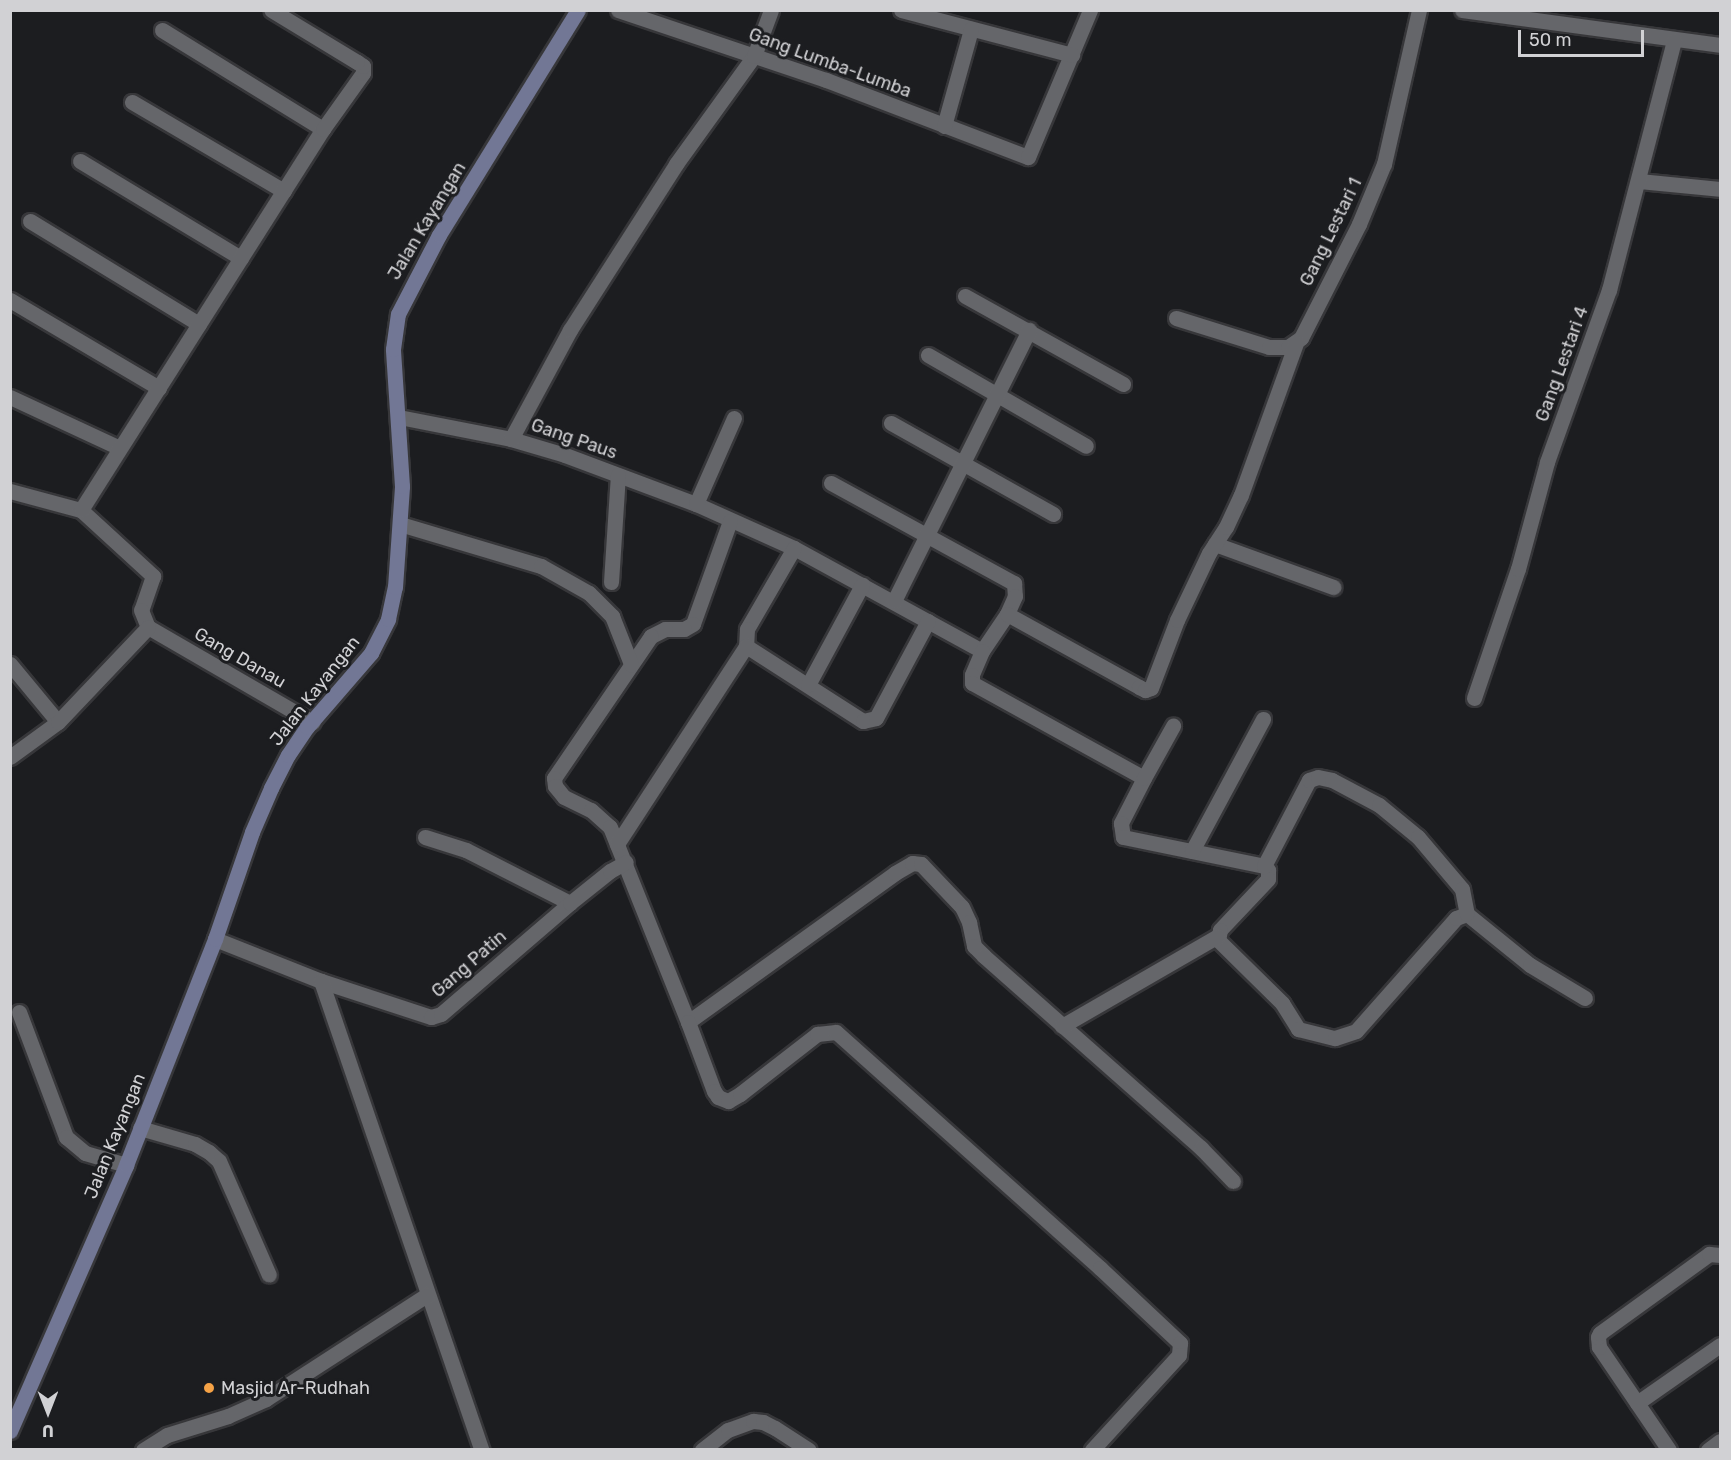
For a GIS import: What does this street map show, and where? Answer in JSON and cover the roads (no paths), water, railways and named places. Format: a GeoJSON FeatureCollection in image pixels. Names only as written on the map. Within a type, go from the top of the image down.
{"type":"FeatureCollection","features":[{"type":"Feature","properties":{"kind":"street"},"geometry":{"type":"LineString","coordinates":[[81,510],[323,129],[363,73],[363,66],[272,10]]}},
{"type":"Feature","properties":{"kind":"street","name":"Jalan Kayangan"},"geometry":{"type":"LineString","coordinates":[[10,1431],[126,1165],[215,939],[252,832],[288,755],[312,722],[357,671],[383,631],[395,587],[400,524],[402,455],[394,378],[394,333],[398,314],[408,291],[439,236],[578,10]]}},
{"type":"Feature","properties":{"kind":"street","name":"Gang Lumba-Lumba"},"geometry":{"type":"LineString","coordinates":[[618,10],[826,80],[1028,157],[1072,55]]}},
{"type":"Feature","properties":{"kind":"street"},"geometry":{"type":"LineString","coordinates":[[511,439],[570,330],[676,164],[754,57],[771,10]]}},
{"type":"Feature","properties":{"kind":"street"},"geometry":{"type":"LineString","coordinates":[[901,10],[1072,55],[1090,10]]}},
{"type":"Feature","properties":{"kind":"street","name":"Gang Lestari 1"},"geometry":{"type":"LineString","coordinates":[[1007,614],[1148,690],[1177,620],[1241,495],[1296,343],[1359,224],[1384,164],[1419,10]]}},
{"type":"Feature","properties":{"kind":"street"},"geometry":{"type":"LineString","coordinates":[[1462,10],[1720,45]]}},
{"type":"Feature","properties":{"kind":"street"},"geometry":{"type":"LineString","coordinates":[[944,126],[971,29]]}},
{"type":"Feature","properties":{"kind":"street"},"geometry":{"type":"LineString","coordinates":[[162,30],[323,129]]}},
{"type":"Feature","properties":{"kind":"street","name":"Gang Lestari 4"},"geometry":{"type":"LineString","coordinates":[[1474,698],[1518,568],[1547,462],[1609,290],[1674,40]]}},
{"type":"Feature","properties":{"kind":"street"},"geometry":{"type":"LineString","coordinates":[[132,102],[284,191]]}},
{"type":"Feature","properties":{"kind":"street"},"geometry":{"type":"LineString","coordinates":[[80,161],[241,258]]}},
{"type":"Feature","properties":{"kind":"street"},"geometry":{"type":"LineString","coordinates":[[1639,181],[1720,189]]}},
{"type":"Feature","properties":{"kind":"street"},"geometry":{"type":"LineString","coordinates":[[30,221],[199,324]]}},
{"type":"Feature","properties":{"kind":"street"},"geometry":{"type":"LineString","coordinates":[[965,296],[1124,384]]}},
{"type":"Feature","properties":{"kind":"street"},"geometry":{"type":"LineString","coordinates":[[10,300],[159,388]]}},
{"type":"Feature","properties":{"kind":"street"},"geometry":{"type":"LineString","coordinates":[[1176,318],[1269,347],[1288,347],[1296,343]]}},
{"type":"Feature","properties":{"kind":"street"},"geometry":{"type":"LineString","coordinates":[[894,601],[1029,330]]}},
{"type":"Feature","properties":{"kind":"street"},"geometry":{"type":"LineString","coordinates":[[928,356],[1086,446]]}},
{"type":"Feature","properties":{"kind":"street"},"geometry":{"type":"LineString","coordinates":[[10,397],[120,448]]}},
{"type":"Feature","properties":{"kind":"street","name":"Gang Paus"},"geometry":{"type":"LineString","coordinates":[[399,417],[511,439],[696,504],[794,548],[982,651]]}},
{"type":"Feature","properties":{"kind":"street"},"geometry":{"type":"LineString","coordinates":[[696,504],[734,418]]}},
{"type":"Feature","properties":{"kind":"street"},"geometry":{"type":"LineString","coordinates":[[891,423],[962,465],[1053,514]]}},
{"type":"Feature","properties":{"kind":"street"},"geometry":{"type":"LineString","coordinates":[[611,582],[618,475]]}},
{"type":"Feature","properties":{"kind":"street"},"geometry":{"type":"LineString","coordinates":[[831,483],[1014,583],[1016,591],[1007,614],[982,651],[972,675],[974,686],[1144,778]]}},
{"type":"Feature","properties":{"kind":"street"},"geometry":{"type":"LineString","coordinates":[[10,491],[81,510],[153,576],[141,610],[148,627],[58,722],[10,757]]}},
{"type":"Feature","properties":{"kind":"street"},"geometry":{"type":"LineString","coordinates":[[730,521],[693,624],[684,628],[658,631],[651,636],[554,778],[555,786],[564,797],[600,817],[610,827],[626,862],[718,1097],[728,1101],[740,1095],[818,1034],[836,1032],[1100,1268],[1180,1343],[1179,1355],[1092,1449]]}},
{"type":"Feature","properties":{"kind":"street"},"geometry":{"type":"LineString","coordinates":[[400,524],[541,566],[589,592],[612,616],[631,664]]}},
{"type":"Feature","properties":{"kind":"street"},"geometry":{"type":"LineString","coordinates":[[1215,544],[1333,587]]}},
{"type":"Feature","properties":{"kind":"street"},"geometry":{"type":"LineString","coordinates":[[617,844],[746,646],[747,629],[794,548]]}},
{"type":"Feature","properties":{"kind":"street"},"geometry":{"type":"LineString","coordinates":[[808,686],[862,585]]}},
{"type":"Feature","properties":{"kind":"street"},"geometry":{"type":"LineString","coordinates":[[746,646],[863,721],[873,720],[928,621]]}},
{"type":"Feature","properties":{"kind":"street","name":"Gang Danau"},"geometry":{"type":"LineString","coordinates":[[148,627],[312,722]]}},
{"type":"Feature","properties":{"kind":"street"},"geometry":{"type":"LineString","coordinates":[[10,664],[58,722]]}},
{"type":"Feature","properties":{"kind":"street"},"geometry":{"type":"LineString","coordinates":[[1192,851],[1263,719]]}},
{"type":"Feature","properties":{"kind":"street"},"geometry":{"type":"LineString","coordinates":[[1173,726],[1121,823],[1123,837],[1264,866],[1268,870],[1268,879],[1220,930],[1219,944],[1282,1004],[1298,1029],[1335,1038],[1356,1031],[1456,918],[1467,914]]}},
{"type":"Feature","properties":{"kind":"street"},"geometry":{"type":"LineString","coordinates":[[1264,866],[1310,780],[1318,777],[1332,780],[1379,805],[1418,837],[1462,889],[1467,914],[1530,965],[1585,998]]}},
{"type":"Feature","properties":{"kind":"street"},"geometry":{"type":"LineString","coordinates":[[425,837],[466,850],[570,903]]}},
{"type":"Feature","properties":{"kind":"street","name":"Gang Patin"},"geometry":{"type":"LineString","coordinates":[[215,939],[321,981],[431,1017],[441,1014],[570,903],[609,871],[626,862]]}},
{"type":"Feature","properties":{"kind":"street"},"geometry":{"type":"LineString","coordinates":[[688,1022],[895,873],[916,862],[921,864],[962,907],[969,922],[974,946],[1220,1166],[1233,1181]]}},
{"type":"Feature","properties":{"kind":"street"},"geometry":{"type":"LineString","coordinates":[[1062,1026],[1218,936]]}},
{"type":"Feature","properties":{"kind":"street"},"geometry":{"type":"LineString","coordinates":[[321,981],[360,1089],[427,1296],[482,1449]]}},
{"type":"Feature","properties":{"kind":"street"},"geometry":{"type":"LineString","coordinates":[[19,1012],[66,1137],[74,1147],[85,1153],[126,1165]]}},
{"type":"Feature","properties":{"kind":"street"},"geometry":{"type":"LineString","coordinates":[[140,1128],[195,1144],[219,1161],[270,1275]]}},
{"type":"Feature","properties":{"kind":"street"},"geometry":{"type":"LineString","coordinates":[[1669,1449],[1599,1347],[1600,1333],[1709,1254],[1720,1255]]}},
{"type":"Feature","properties":{"kind":"street"},"geometry":{"type":"LineString","coordinates":[[144,1449],[167,1435],[228,1416],[266,1399],[427,1296]]}},
{"type":"Feature","properties":{"kind":"street"},"geometry":{"type":"LineString","coordinates":[[1637,1403],[1720,1345]]}},
{"type":"Feature","properties":{"kind":"street"},"geometry":{"type":"LineString","coordinates":[[702,1449],[728,1430],[753,1421],[763,1422],[775,1428],[809,1449]]}},
{"type":"Feature","properties":{"kind":"street"},"geometry":{"type":"LineString","coordinates":[[1708,1449],[1720,1441]]}},
{"type":"Feature","properties":{"kind":"place","name":"Masjid Ar-Rudhah"},"geometry":{"type":"Point","coordinates":[209,1388]}}]}
